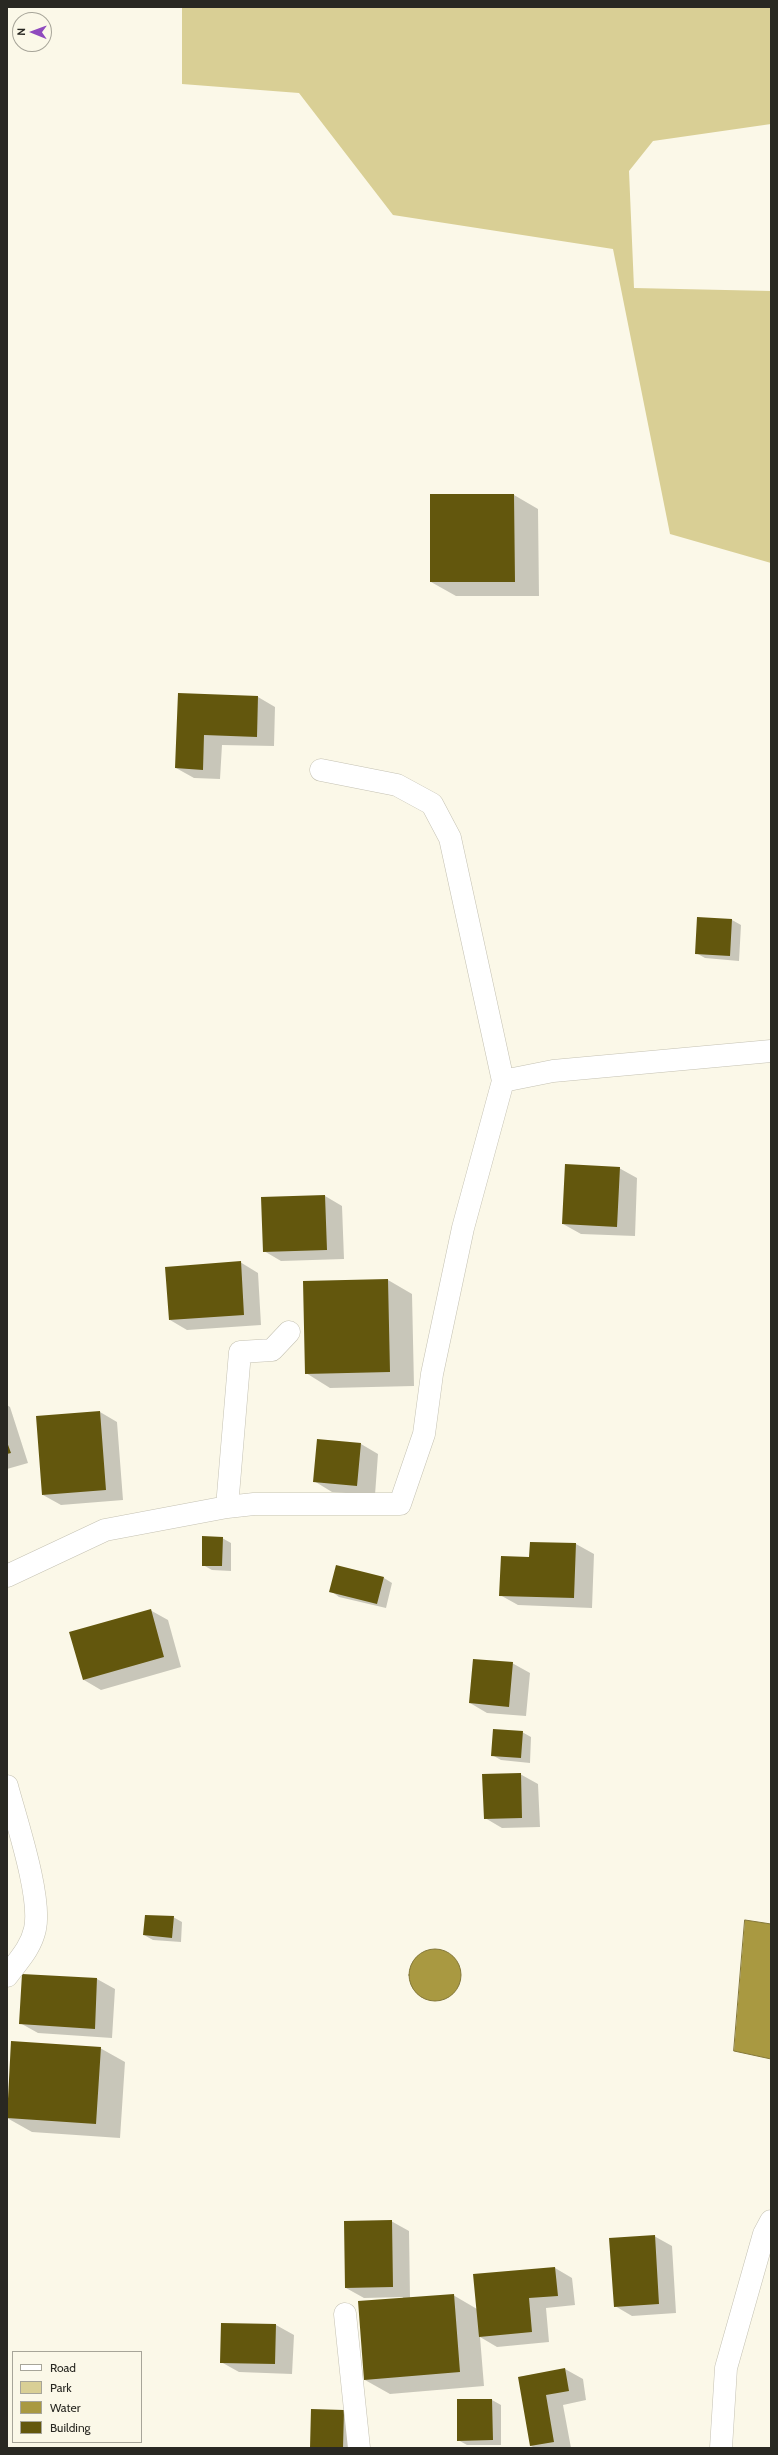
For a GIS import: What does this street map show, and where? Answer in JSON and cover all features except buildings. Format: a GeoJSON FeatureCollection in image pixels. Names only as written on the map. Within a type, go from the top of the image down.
{"type":"FeatureCollection","features":[{"type":"Feature","properties":{"kind":"street"},"geometry":{"type":"LineString","coordinates":[[7,1576],[105,1530],[227,1507],[254,1504],[400,1504],[424,1434],[432,1374],[463,1228],[503,1081],[450,838],[432,804],[397,786],[321,770]]}},
{"type":"Feature","properties":{"kind":"street"},"geometry":{"type":"LineString","coordinates":[[503,1081],[552,1071],[771,1051]]}},
{"type":"Feature","properties":{"kind":"street"},"geometry":{"type":"LineString","coordinates":[[227,1507],[240,1352],[272,1350],[289,1332]]}},
{"type":"Feature","properties":{"kind":"street"},"geometry":{"type":"LineString","coordinates":[[7,1786],[36,1901],[35,1929],[28,1950],[7,1976]]}},
{"type":"Feature","properties":{"kind":"street"},"geometry":{"type":"LineString","coordinates":[[721,2448],[726,2368],[764,2234],[771,2221]]}},
{"type":"Feature","properties":{"kind":"street"},"geometry":{"type":"LineString","coordinates":[[345,2314],[359,2448]]}},
{"type":"Feature","properties":{"kind":"green space"},"geometry":{"type":"Polygon","coordinates":[[[182,7],[771,7],[771,124],[653,141],[629,171],[634,288],[771,291],[771,563],[670,534],[613,249],[393,215],[299,93],[182,84],[182,7]]]}},
{"type":"Feature","properties":{"kind":"water"},"geometry":{"type":"Polygon","coordinates":[[[745,1920],[771,1924],[771,2059],[734,2051],[745,1920]]]}},
{"type":"Feature","properties":{"kind":"water"},"geometry":{"type":"Polygon","coordinates":[[[430,1949],[440,1949],[454,1956],[461,1970],[461,1980],[454,1994],[440,2001],[430,2001],[420,1997],[413,1990],[409,1980],[409,1970],[413,1960],[420,1953],[430,1949]]]}}]}
